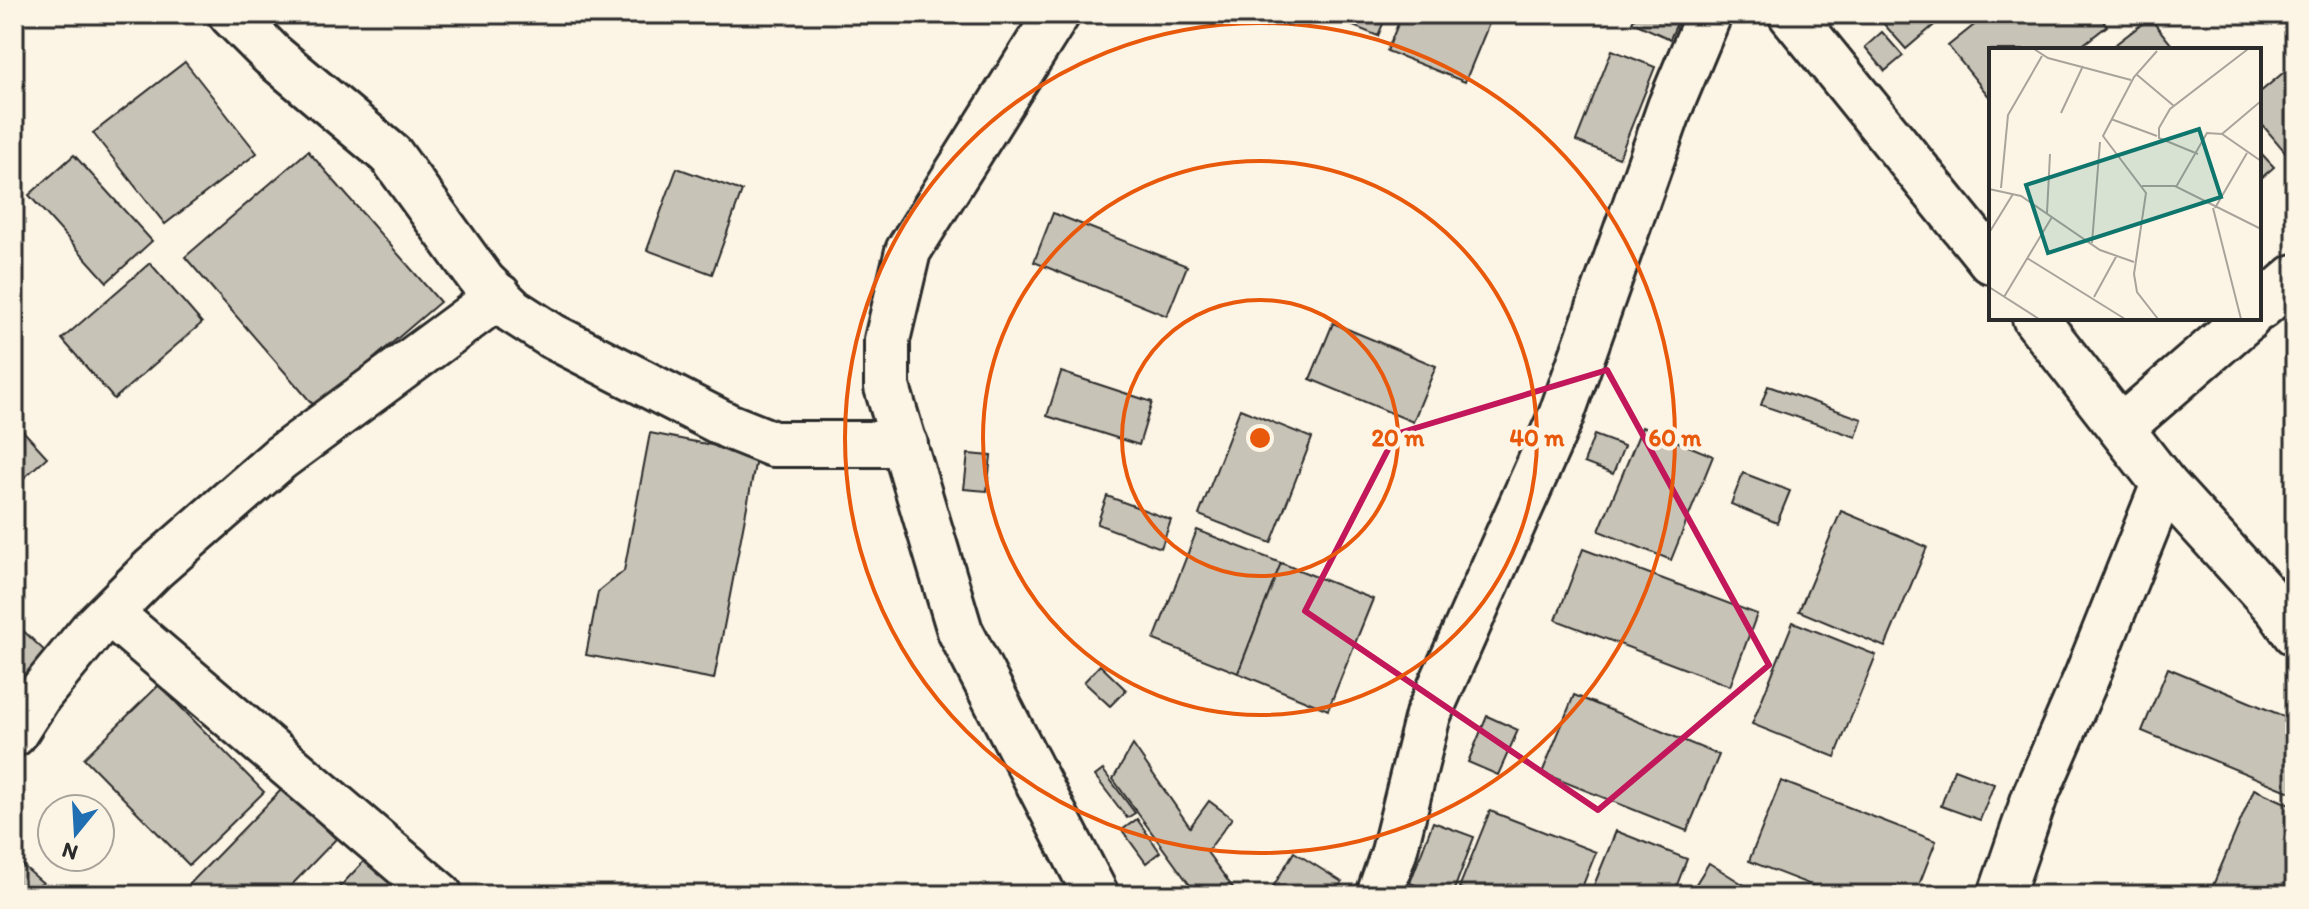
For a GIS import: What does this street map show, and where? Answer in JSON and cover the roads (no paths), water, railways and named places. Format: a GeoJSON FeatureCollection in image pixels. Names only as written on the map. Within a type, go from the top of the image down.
{"type":"FeatureCollection","features":[{"type":"Feature","properties":{"kind":"street"},"geometry":{"type":"LineString","coordinates":[[231,14],[272,55],[391,155],[483,282],[513,311],[552,336],[728,426],[773,444],[905,444]]}},
{"type":"Feature","properties":{"kind":"street"},"geometry":{"type":"LineString","coordinates":[[1057,14],[908,251],[887,340],[887,387],[960,631],[1096,895]]}},
{"type":"Feature","properties":{"kind":"street"},"geometry":{"type":"LineString","coordinates":[[1379,895],[1394,852],[1428,715],[1561,416],[1670,107],[1709,14]]}},
{"type":"Feature","properties":{"kind":"street"},"geometry":{"type":"LineString","coordinates":[[1791,14],[1989,259]]}},
{"type":"Feature","properties":{"kind":"street"},"geometry":{"type":"LineString","coordinates":[[2261,306],[2295,277]]}},
{"type":"Feature","properties":{"kind":"street"},"geometry":{"type":"LineString","coordinates":[[14,734],[39,695],[153,569],[280,458],[499,296]]}},
{"type":"Feature","properties":{"kind":"street"},"geometry":{"type":"LineString","coordinates":[[2037,320],[2164,484],[2278,609],[2295,633]]}},
{"type":"Feature","properties":{"kind":"street"},"geometry":{"type":"LineString","coordinates":[[2121,428],[2246,320]]}},
{"type":"Feature","properties":{"kind":"street"},"geometry":{"type":"LineString","coordinates":[[2001,895],[2035,796],[2164,484]]}},
{"type":"Feature","properties":{"kind":"street"},"geometry":{"type":"LineString","coordinates":[[110,613],[440,895]]}}]}
